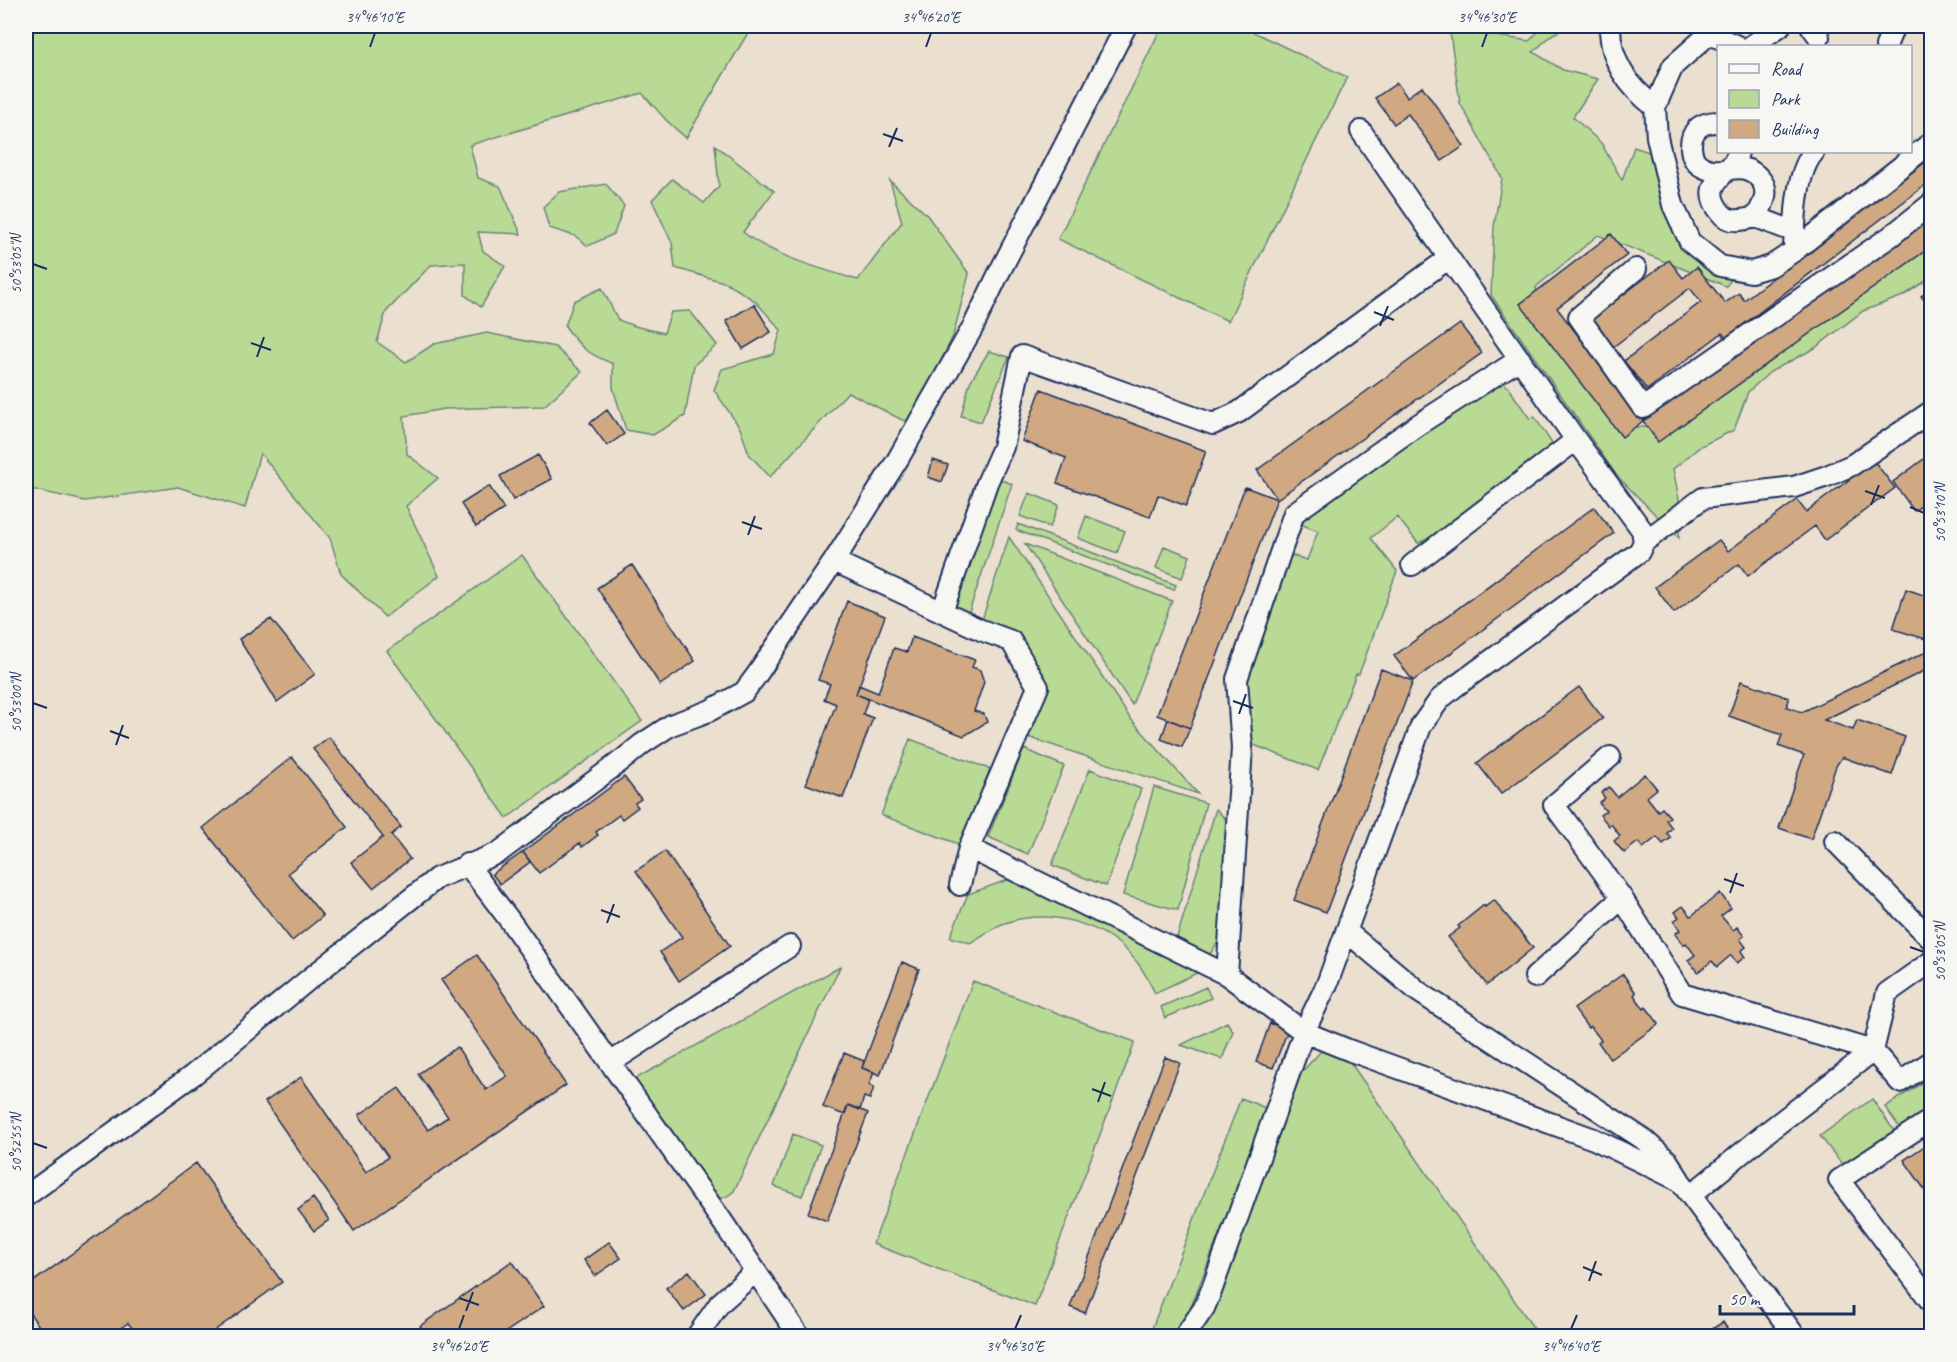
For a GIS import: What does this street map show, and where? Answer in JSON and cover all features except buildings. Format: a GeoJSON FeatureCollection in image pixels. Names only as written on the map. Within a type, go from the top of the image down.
{"type":"FeatureCollection","features":[{"type":"Feature","properties":{"kind":"lane"},"geometry":{"type":"LineString","coordinates":[[26,1196],[193,1075],[436,878],[498,853],[671,724],[709,711],[744,692],[834,561],[898,459],[973,327],[1126,26]]}},
{"type":"Feature","properties":{"kind":"lane"},"geometry":{"type":"LineString","coordinates":[[1610,26],[1610,36],[1622,75],[1640,95],[1655,107]]}},
{"type":"Feature","properties":{"kind":"lane"},"geometry":{"type":"LineString","coordinates":[[1752,45],[1780,26]]}},
{"type":"Feature","properties":{"kind":"lane"},"geometry":{"type":"LineString","coordinates":[[1886,45],[1894,26]]}},
{"type":"Feature","properties":{"kind":"lane"},"geometry":{"type":"LineString","coordinates":[[1735,45],[1719,38],[1715,28],[1673,66],[1655,107],[1657,137],[1673,205],[1690,242],[1719,266],[1751,272],[1771,266],[1794,242],[1932,142]]}},
{"type":"Feature","properties":{"kind":"lane"},"geometry":{"type":"LineString","coordinates":[[1717,122],[1708,123],[1693,135],[1691,152],[1699,165],[1713,171],[1727,168],[1743,167],[1754,171],[1764,183],[1766,201],[1756,217],[1738,221],[1722,216],[1713,201],[1714,183],[1727,168],[1737,158],[1738,153]]}},
{"type":"Feature","properties":{"kind":"lane"},"geometry":{"type":"LineString","coordinates":[[1361,131],[1576,440],[1642,530],[1644,542]]}},
{"type":"Feature","properties":{"kind":"lane"},"geometry":{"type":"LineString","coordinates":[[1794,242],[1800,184],[1808,158],[1813,153]]}},
{"type":"Feature","properties":{"kind":"lane"},"geometry":{"type":"LineString","coordinates":[[1636,269],[1579,317],[1643,408],[1891,236],[1932,203]]}},
{"type":"Feature","properties":{"kind":"lane"},"geometry":{"type":"LineString","coordinates":[[1756,217],[1794,242]]}},
{"type":"Feature","properties":{"kind":"lane"},"geometry":{"type":"LineString","coordinates":[[942,612],[987,483],[1003,447],[1022,356],[1213,424],[1239,412],[1449,258]]}},
{"type":"Feature","properties":{"kind":"lane"},"geometry":{"type":"LineString","coordinates":[[1227,975],[1242,748],[1237,679],[1294,513],[1416,426],[1520,359]]}},
{"type":"Feature","properties":{"kind":"lane"},"geometry":{"type":"LineString","coordinates":[[1185,1336],[1204,1308],[1212,1289],[1304,1032],[1327,984],[1421,726],[1440,699],[1639,552],[1644,542],[1703,498],[1794,487],[1827,476],[1852,465],[1932,411]]}},
{"type":"Feature","properties":{"kind":"lane"},"geometry":{"type":"LineString","coordinates":[[1412,565],[1576,440]]}},
{"type":"Feature","properties":{"kind":"lane"},"geometry":{"type":"LineString","coordinates":[[834,561],[981,630],[1011,641],[1038,687],[969,848],[960,885]]}},
{"type":"Feature","properties":{"kind":"lane"},"geometry":{"type":"LineString","coordinates":[[1611,757],[1554,805],[1622,898],[1682,994],[1873,1051],[1900,1082],[1932,1061]]}},
{"type":"Feature","properties":{"kind":"lane"},"geometry":{"type":"LineString","coordinates":[[1835,841],[1932,940]]}},
{"type":"Feature","properties":{"kind":"lane"},"geometry":{"type":"LineString","coordinates":[[969,848],[1227,975],[1304,1032],[1593,1139],[1686,1188]]}},
{"type":"Feature","properties":{"kind":"lane"},"geometry":{"type":"LineString","coordinates":[[468,864],[722,1221],[799,1336]]}},
{"type":"Feature","properties":{"kind":"lane"},"geometry":{"type":"LineString","coordinates":[[1535,977],[1622,898]]}},
{"type":"Feature","properties":{"kind":"lane"},"geometry":{"type":"LineString","coordinates":[[1346,931],[1419,992],[1643,1138],[1667,1161],[1795,1336]]}},
{"type":"Feature","properties":{"kind":"lane"},"geometry":{"type":"LineString","coordinates":[[609,1063],[790,946]]}},
{"type":"Feature","properties":{"kind":"lane"},"geometry":{"type":"LineString","coordinates":[[1686,1188],[1766,1133],[1873,1051],[1887,993],[1932,961]]}},
{"type":"Feature","properties":{"kind":"lane"},"geometry":{"type":"LineString","coordinates":[[1932,1119],[1839,1180],[1932,1303]]}},
{"type":"Feature","properties":{"kind":"lane"},"geometry":{"type":"LineString","coordinates":[[697,1336],[720,1303],[755,1272]]}},
{"type":"Feature","properties":{"kind":"green space"},"geometry":{"type":"Polygon","coordinates":[[[26,26],[752,26],[686,138],[642,93],[470,145],[478,178],[500,186],[521,234],[478,232],[483,251],[505,266],[481,307],[465,295],[465,263],[431,265],[386,312],[377,342],[406,362],[434,344],[487,333],[555,347],[582,372],[544,406],[444,409],[404,416],[407,454],[438,478],[406,506],[439,576],[385,617],[341,574],[330,538],[260,453],[245,508],[178,487],[85,501],[26,488],[26,26]]]}},
{"type":"Feature","properties":{"kind":"green space"},"geometry":{"type":"Polygon","coordinates":[[[1162,26],[1241,26],[1347,77],[1228,321],[1058,239],[1162,26]]]}},
{"type":"Feature","properties":{"kind":"green space"},"geometry":{"type":"Polygon","coordinates":[[[1449,26],[1482,26],[1491,35],[1529,41],[1544,26],[1570,26],[1553,34],[1533,52],[1563,70],[1598,79],[1573,117],[1601,143],[1622,180],[1634,147],[1655,154],[1661,203],[1684,243],[1736,274],[1726,286],[1598,235],[1536,287],[1542,331],[1616,426],[1668,428],[1931,246],[1931,277],[1903,296],[1863,311],[1815,348],[1770,372],[1748,392],[1734,430],[1701,446],[1673,469],[1679,499],[1679,538],[1617,476],[1491,295],[1494,227],[1502,178],[1460,103],[1449,26]]]}},
{"type":"Feature","properties":{"kind":"green space"},"geometry":{"type":"Polygon","coordinates":[[[715,145],[774,191],[743,232],[768,248],[798,261],[858,280],[902,222],[890,181],[927,215],[969,274],[953,336],[910,424],[848,392],[770,477],[749,454],[740,428],[714,390],[722,369],[774,354],[781,330],[755,301],[727,283],[675,268],[672,243],[652,200],[672,179],[704,203],[719,186],[715,145]]]}},
{"type":"Feature","properties":{"kind":"green space"},"geometry":{"type":"Polygon","coordinates":[[[606,184],[624,206],[614,234],[588,246],[575,236],[549,228],[543,207],[559,192],[606,184]]]}},
{"type":"Feature","properties":{"kind":"green space"},"geometry":{"type":"Polygon","coordinates":[[[602,288],[618,320],[664,333],[671,312],[690,311],[717,345],[694,365],[685,416],[653,435],[626,430],[613,388],[613,364],[585,349],[565,326],[574,301],[602,288]]]}},
{"type":"Feature","properties":{"kind":"green space"},"geometry":{"type":"Polygon","coordinates":[[[989,351],[1009,357],[981,422],[961,416],[970,382],[989,351]]]}},
{"type":"Feature","properties":{"kind":"green space"},"geometry":{"type":"Polygon","coordinates":[[[1500,379],[1530,419],[1534,416],[1553,445],[1552,448],[1434,536],[1418,543],[1397,517],[1371,538],[1397,571],[1359,674],[1356,674],[1318,770],[1246,742],[1245,689],[1250,659],[1287,554],[1307,560],[1318,531],[1298,523],[1348,485],[1500,379]]]}},
{"type":"Feature","properties":{"kind":"green space"},"geometry":{"type":"Polygon","coordinates":[[[995,477],[1012,484],[967,618],[951,611],[995,477]]]}},
{"type":"Feature","properties":{"kind":"green space"},"geometry":{"type":"Polygon","coordinates":[[[1029,493],[1059,505],[1050,527],[1020,516],[1029,493]]]}},
{"type":"Feature","properties":{"kind":"green space"},"geometry":{"type":"Polygon","coordinates":[[[1086,516],[1125,531],[1117,553],[1078,538],[1086,516]]]}},
{"type":"Feature","properties":{"kind":"green space"},"geometry":{"type":"Polygon","coordinates":[[[1018,524],[1176,585],[1174,590],[1016,530],[1018,524]]]}},
{"type":"Feature","properties":{"kind":"green space"},"geometry":{"type":"Polygon","coordinates":[[[1009,537],[1130,718],[1198,794],[1025,736],[1040,691],[1007,638],[980,626],[1009,537]]]}},
{"type":"Feature","properties":{"kind":"green space"},"geometry":{"type":"Polygon","coordinates":[[[1025,544],[1172,601],[1132,705],[1025,544]]]}},
{"type":"Feature","properties":{"kind":"green space"},"geometry":{"type":"Polygon","coordinates":[[[1164,546],[1190,556],[1182,578],[1156,568],[1164,546]]]}},
{"type":"Feature","properties":{"kind":"green space"},"geometry":{"type":"Polygon","coordinates":[[[522,555],[642,721],[507,818],[387,651],[522,555]]]}},
{"type":"Feature","properties":{"kind":"green space"},"geometry":{"type":"Polygon","coordinates":[[[910,739],[990,769],[961,845],[881,815],[910,739]]]}},
{"type":"Feature","properties":{"kind":"green space"},"geometry":{"type":"Polygon","coordinates":[[[1024,749],[1064,766],[1028,854],[988,837],[1024,749]]]}},
{"type":"Feature","properties":{"kind":"green space"},"geometry":{"type":"Polygon","coordinates":[[[1090,769],[1141,789],[1106,886],[1052,865],[1090,769]]]}},
{"type":"Feature","properties":{"kind":"green space"},"geometry":{"type":"Polygon","coordinates":[[[1154,787],[1206,803],[1178,910],[1123,895],[1154,787]]]}},
{"type":"Feature","properties":{"kind":"green space"},"geometry":{"type":"Polygon","coordinates":[[[1216,809],[1231,825],[1220,939],[1206,960],[1175,944],[1216,809]]]}},
{"type":"Feature","properties":{"kind":"green space"},"geometry":{"type":"Polygon","coordinates":[[[1013,878],[1025,878],[1197,973],[1155,993],[1142,968],[1124,948],[1093,928],[1057,918],[1038,917],[1002,924],[970,943],[950,937],[968,894],[1013,878]]]}},
{"type":"Feature","properties":{"kind":"green space"},"geometry":{"type":"Polygon","coordinates":[[[840,967],[734,1191],[718,1199],[633,1080],[840,967]]]}},
{"type":"Feature","properties":{"kind":"green space"},"geometry":{"type":"Polygon","coordinates":[[[973,981],[1135,1042],[1035,1306],[873,1244],[973,981]]]}},
{"type":"Feature","properties":{"kind":"green space"},"geometry":{"type":"Polygon","coordinates":[[[1206,987],[1211,998],[1165,1018],[1161,1007],[1206,987]]]}},
{"type":"Feature","properties":{"kind":"green space"},"geometry":{"type":"Polygon","coordinates":[[[1227,1022],[1233,1031],[1222,1059],[1181,1045],[1227,1022]]]}},
{"type":"Feature","properties":{"kind":"green space"},"geometry":{"type":"Polygon","coordinates":[[[1321,1051],[1348,1059],[1539,1336],[1198,1336],[1214,1312],[1301,1073],[1321,1051]]]}},
{"type":"Feature","properties":{"kind":"green space"},"geometry":{"type":"Polygon","coordinates":[[[1931,1077],[1931,1112],[1902,1131],[1885,1107],[1931,1077]]]}},
{"type":"Feature","properties":{"kind":"green space"},"geometry":{"type":"Polygon","coordinates":[[[1241,1098],[1268,1109],[1185,1322],[1175,1336],[1149,1336],[1241,1098]]]}},
{"type":"Feature","properties":{"kind":"green space"},"geometry":{"type":"Polygon","coordinates":[[[1872,1099],[1895,1132],[1844,1167],[1820,1136],[1872,1099]]]}},
{"type":"Feature","properties":{"kind":"green space"},"geometry":{"type":"Polygon","coordinates":[[[793,1134],[821,1145],[802,1196],[774,1186],[793,1134]]]}}]}
